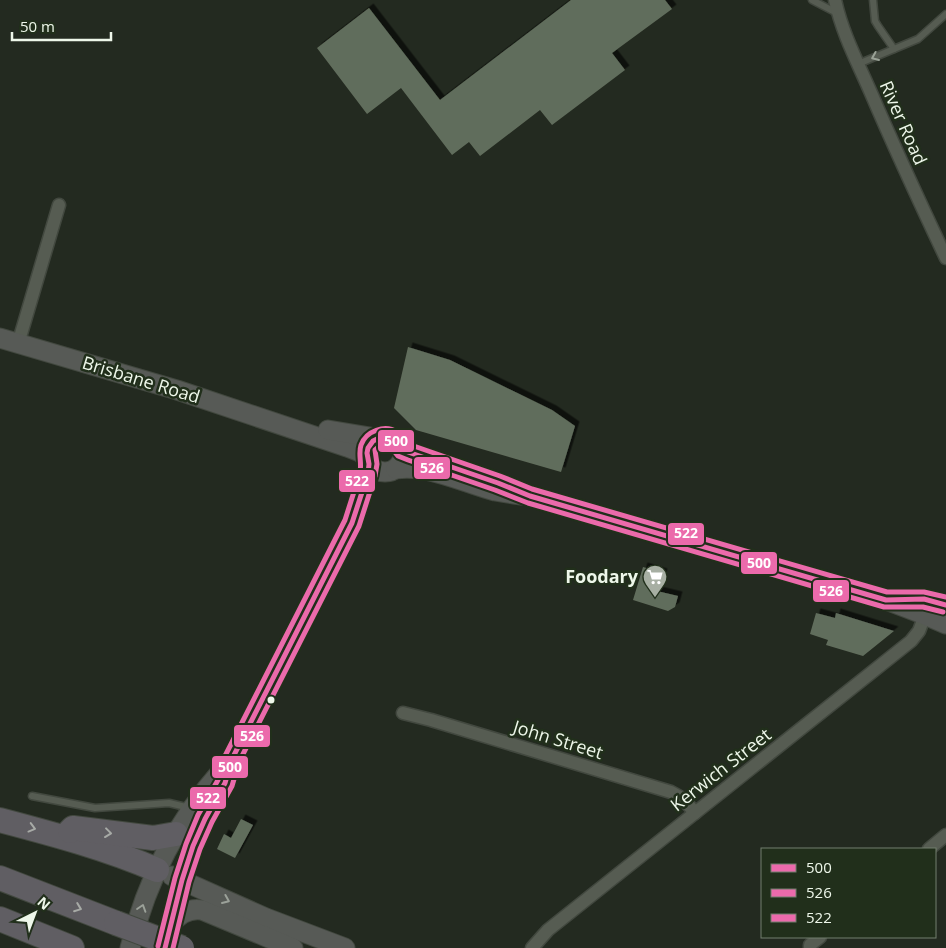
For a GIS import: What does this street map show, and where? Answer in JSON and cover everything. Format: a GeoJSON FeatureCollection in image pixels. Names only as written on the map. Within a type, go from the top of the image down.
{"type":"FeatureCollection","features":[{"type":"Feature","properties":{"kind":"highway"},"geometry":{"type":"LineString","coordinates":[[0,820],[63,837],[157,870]]}},
{"type":"Feature","properties":{"kind":"highway"},"geometry":{"type":"LineString","coordinates":[[63,837],[73,828],[153,838],[176,834]]}},
{"type":"Feature","properties":{"kind":"highway"},"geometry":{"type":"LineString","coordinates":[[0,878],[182,948]]}},
{"type":"Feature","properties":{"kind":"highway"},"geometry":{"type":"LineString","coordinates":[[0,920],[72,948]]}},
{"type":"Feature","properties":{"kind":"main road","name":"Brisbane Road"},"geometry":{"type":"LineString","coordinates":[[0,338],[177,390],[281,424],[360,452],[368,461]]}},
{"type":"Feature","properties":{"kind":"main road","name":"Brisbane Road"},"geometry":{"type":"LineString","coordinates":[[281,424],[376,438]]}},
{"type":"Feature","properties":{"kind":"main road"},"geometry":{"type":"LineString","coordinates":[[165,948],[182,880],[193,846],[225,783],[232,759],[352,523],[364,487],[368,447],[376,438],[382,436],[394,439],[402,449],[403,458],[400,464],[382,480],[366,507],[352,523]]}},
{"type":"Feature","properties":{"kind":"main road"},"geometry":{"type":"LineString","coordinates":[[402,449],[530,496],[886,600],[946,624]]}},
{"type":"Feature","properties":{"kind":"main road"},"geometry":{"type":"LineString","coordinates":[[368,461],[379,472],[406,467],[422,469],[496,491],[530,496]]}},
{"type":"Feature","properties":{"kind":"main road"},"geometry":{"type":"LineString","coordinates":[[130,948],[146,897],[157,870],[176,834],[192,808],[232,759]]}},
{"type":"Feature","properties":{"kind":"main road"},"geometry":{"type":"LineString","coordinates":[[157,870],[266,918],[345,948]]}},
{"type":"Feature","properties":{"kind":"main road"},"geometry":{"type":"LineString","coordinates":[[171,924],[187,911],[194,909],[202,910],[293,948]]}},
{"type":"Feature","properties":{"kind":"street","name":"River Road"},"geometry":{"type":"LineString","coordinates":[[836,0],[838,13],[848,42],[897,154],[946,258]]}},
{"type":"Feature","properties":{"kind":"street"},"geometry":{"type":"LineString","coordinates":[[18,344],[59,205]]}},
{"type":"Feature","properties":{"kind":"street","name":"Kerwich Street"},"geometry":{"type":"LineString","coordinates":[[532,948],[548,930],[911,641],[919,631],[925,615]]}},
{"type":"Feature","properties":{"kind":"street","name":"John Street"},"geometry":{"type":"LineString","coordinates":[[403,713],[671,792],[684,800],[695,813]]}},
{"type":"Feature","properties":{"kind":"street"},"geometry":{"type":"LineString","coordinates":[[930,848],[946,836]]}},
{"type":"Feature","properties":{"kind":"street"},"geometry":{"type":"LineString","coordinates":[[810,947],[819,938]]}},
{"type":"Feature","properties":{"kind":"lane"},"geometry":{"type":"LineString","coordinates":[[812,0],[838,13]]}},
{"type":"Feature","properties":{"kind":"lane"},"geometry":{"type":"LineString","coordinates":[[873,0],[875,21],[894,49]]}},
{"type":"Feature","properties":{"kind":"lane"},"geometry":{"type":"LineString","coordinates":[[858,64],[918,38],[946,14]]}},
{"type":"Feature","properties":{"kind":"lane"},"geometry":{"type":"LineString","coordinates":[[886,600],[920,598],[946,605]]}},
{"type":"Feature","properties":{"kind":"lane"},"geometry":{"type":"LineString","coordinates":[[32,796],[95,808],[169,803],[192,808]]}},
{"type":"Feature","properties":{"kind":"building"},"geometry":{"type":"Polygon","coordinates":[[[571,0],[665,0],[672,9],[612,53],[625,70],[552,125],[540,110],[480,156],[469,142],[452,155],[401,88],[367,114],[317,48],[369,8],[440,100],[571,0]]]}},
{"type":"Feature","properties":{"kind":"building"},"geometry":{"type":"Polygon","coordinates":[[[408,347],[450,360],[552,410],[575,426],[561,472],[416,430],[394,408],[408,347]]]}},
{"type":"Feature","properties":{"kind":"building","name":"Foodary"},"geometry":{"type":"Polygon","coordinates":[[[643,567],[663,573],[657,591],[678,596],[675,607],[668,611],[633,600],[643,567]]]}},
{"type":"Feature","properties":{"kind":"building"},"geometry":{"type":"Polygon","coordinates":[[[816,613],[835,618],[836,613],[894,631],[863,656],[826,645],[828,640],[810,634],[816,613]]]}},
{"type":"Feature","properties":{"kind":"building"},"geometry":{"type":"Polygon","coordinates":[[[241,819],[253,825],[235,858],[217,849],[224,834],[231,838],[241,819]]]}},
{"type":"Feature","properties":{"kind":"transit line","name":"522"},"geometry":{"type":"LineString","coordinates":[[158,946],[175,878],[198,815],[218,780],[225,756],[345,520],[360,473],[361,445],[363,440],[376,430],[392,430],[397,432],[408,444],[532,489],[887,592],[924,592],[946,597]]}},
{"type":"Feature","properties":{"kind":"transit line","name":"500"},"geometry":{"type":"LineString","coordinates":[[165,948],[182,880],[193,846],[205,819],[225,783],[232,759],[352,523],[368,474],[368,448],[373,441],[381,437],[395,439],[405,451],[530,496],[886,600],[924,599],[946,605]]}},
{"type":"Feature","properties":{"kind":"transit line","name":"526"},"geometry":{"type":"LineString","coordinates":[[173,948],[189,882],[200,849],[212,822],[232,786],[239,762],[359,526],[375,476],[377,464],[375,450],[381,445],[389,445],[398,456],[408,460],[528,503],[884,607],[923,607],[943,612]]}},
{"type":"Feature","properties":{"kind":"place","name":"Foodary"},"geometry":{"type":"Point","coordinates":[655,598]}}]}
